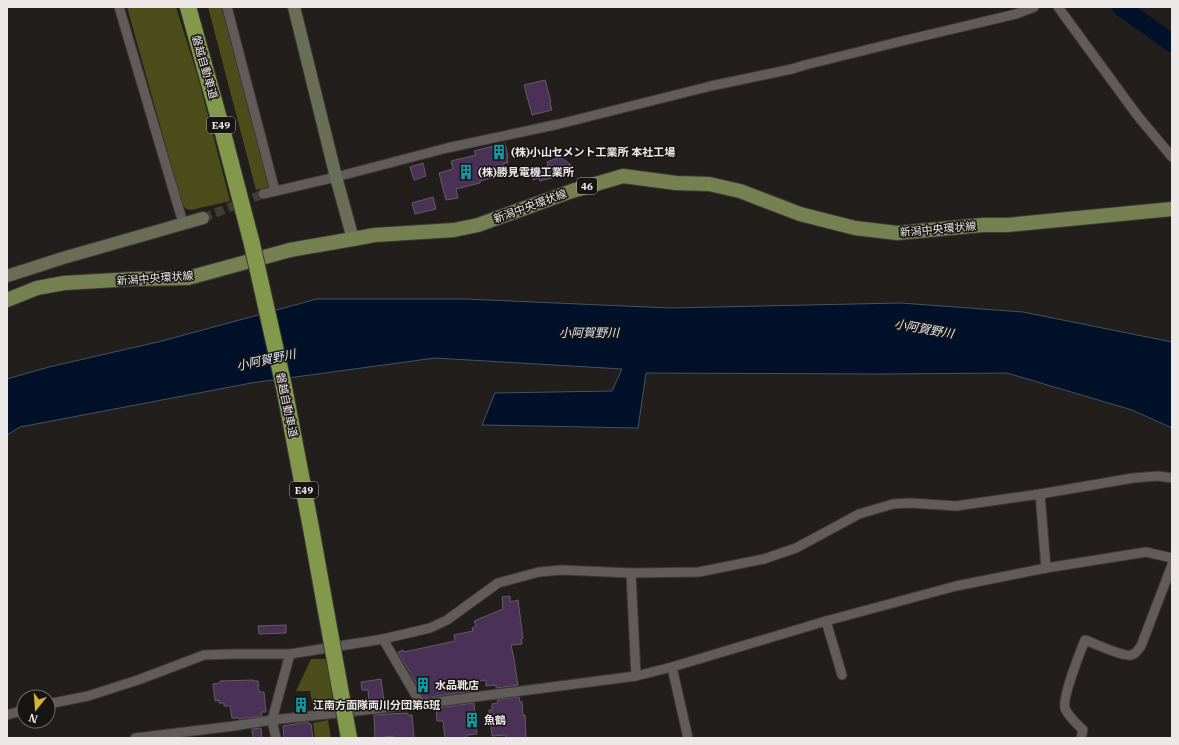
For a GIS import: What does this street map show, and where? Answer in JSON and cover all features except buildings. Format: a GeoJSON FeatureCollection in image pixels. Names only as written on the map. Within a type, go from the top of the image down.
{"type":"FeatureCollection","features":[{"type":"Feature","properties":{"kind":"highway","name":"磐越自動車道"},"geometry":{"type":"LineString","coordinates":[[188,7],[224,133],[252,244],[284,387],[307,504],[349,738]]}},
{"type":"Feature","properties":{"kind":"main road","name":"新潟中央環状線"},"geometry":{"type":"LineString","coordinates":[[7,300],[37,288],[64,283],[133,279],[188,278],[290,250],[375,235],[454,230],[478,225],[572,191],[623,176],[676,183],[709,184],[740,191],[800,214],[855,228],[897,233],[983,225],[1007,225],[1172,209]]}},
{"type":"Feature","properties":{"kind":"street"},"geometry":{"type":"LineString","coordinates":[[119,7],[183,223]]}},
{"type":"Feature","properties":{"kind":"street"},"geometry":{"type":"LineString","coordinates":[[227,7],[275,191]]}},
{"type":"Feature","properties":{"kind":"street"},"geometry":{"type":"LineString","coordinates":[[294,7],[353,240]]}},
{"type":"Feature","properties":{"kind":"street"},"geometry":{"type":"LineString","coordinates":[[263,194],[336,177],[447,148],[559,124],[711,86],[792,69],[884,45],[1016,14],[1034,7]]}},
{"type":"Feature","properties":{"kind":"street"},"geometry":{"type":"LineString","coordinates":[[1058,7],[1137,115],[1172,157]]}},
{"type":"Feature","properties":{"kind":"street"},"geometry":{"type":"LineString","coordinates":[[7,276],[63,258],[203,218]]}},
{"type":"Feature","properties":{"kind":"street"},"geometry":{"type":"LineString","coordinates":[[56,702],[88,696],[138,680],[204,655],[290,654],[383,639],[430,628],[447,620],[498,583],[539,572],[562,570],[631,573],[699,572],[764,559],[796,548],[859,514],[893,504],[911,503],[956,506],[1040,494],[1133,478],[1158,476],[1172,478]]}},
{"type":"Feature","properties":{"kind":"street"},"geometry":{"type":"LineString","coordinates":[[1040,494],[1046,568]]}},
{"type":"Feature","properties":{"kind":"street"},"geometry":{"type":"LineString","coordinates":[[135,738],[272,720],[421,704],[636,676],[672,667],[826,621],[956,586],[1046,568],[1146,552],[1172,558]]}},
{"type":"Feature","properties":{"kind":"street"},"geometry":{"type":"LineString","coordinates":[[1080,738],[1083,730],[1068,714],[1065,708],[1066,695],[1085,640],[1121,653],[1130,655],[1136,653],[1141,646],[1172,565]]}},
{"type":"Feature","properties":{"kind":"street"},"geometry":{"type":"LineString","coordinates":[[631,573],[636,676]]}},
{"type":"Feature","properties":{"kind":"street"},"geometry":{"type":"LineString","coordinates":[[826,621],[842,675]]}},
{"type":"Feature","properties":{"kind":"street"},"geometry":{"type":"LineString","coordinates":[[383,639],[421,704]]}},
{"type":"Feature","properties":{"kind":"street"},"geometry":{"type":"LineString","coordinates":[[276,738],[272,720],[290,654]]}},
{"type":"Feature","properties":{"kind":"street"},"geometry":{"type":"LineString","coordinates":[[672,667],[688,738]]}},
{"type":"Feature","properties":{"kind":"green space"},"geometry":{"type":"Polygon","coordinates":[[[127,7],[176,7],[198,77],[230,201],[191,210],[186,209],[182,204],[127,7]]]}},
{"type":"Feature","properties":{"kind":"green space"},"geometry":{"type":"Polygon","coordinates":[[[208,7],[225,7],[270,187],[256,190],[208,7]]]}},
{"type":"Feature","properties":{"kind":"green space"},"geometry":{"type":"Polygon","coordinates":[[[311,659],[328,659],[334,710],[314,712],[310,691],[296,691],[311,659]]]}},
{"type":"Feature","properties":{"kind":"green space"},"geometry":{"type":"Polygon","coordinates":[[[328,720],[331,738],[315,738],[313,723],[328,720]]]}},
{"type":"Feature","properties":{"kind":"water","name":"小阿賀野川"},"geometry":{"type":"Polygon","coordinates":[[[317,299],[465,299],[670,308],[901,303],[1023,312],[1172,342],[1172,428],[1132,410],[1007,373],[646,373],[638,428],[482,425],[495,393],[612,391],[622,369],[435,358],[251,383],[20,427],[7,435],[7,379],[49,367],[162,341],[317,299]]]}},
{"type":"Feature","properties":{"kind":"waterway"},"geometry":{"type":"LineString","coordinates":[[1121,7],[1172,43]]}},
{"type":"Feature","properties":{"kind":"tunnel"},"geometry":{"type":"LineString","coordinates":[[203,218],[263,194]]}},
{"type":"Feature","properties":{"kind":"place","name":"(株)小山セメント工業所 本社工場"},"geometry":{"type":"Point","coordinates":[499,152]}},
{"type":"Feature","properties":{"kind":"place","name":"(株)勝見電機工業所"},"geometry":{"type":"Point","coordinates":[466,172]}},
{"type":"Feature","properties":{"kind":"place","name":"水品靴店"},"geometry":{"type":"Point","coordinates":[423,685]}},
{"type":"Feature","properties":{"kind":"place","name":"江南方面隊両川分団第5班"},"geometry":{"type":"Point","coordinates":[301,705]}},
{"type":"Feature","properties":{"kind":"place","name":"魚鶴"},"geometry":{"type":"Point","coordinates":[472,720]}}]}
